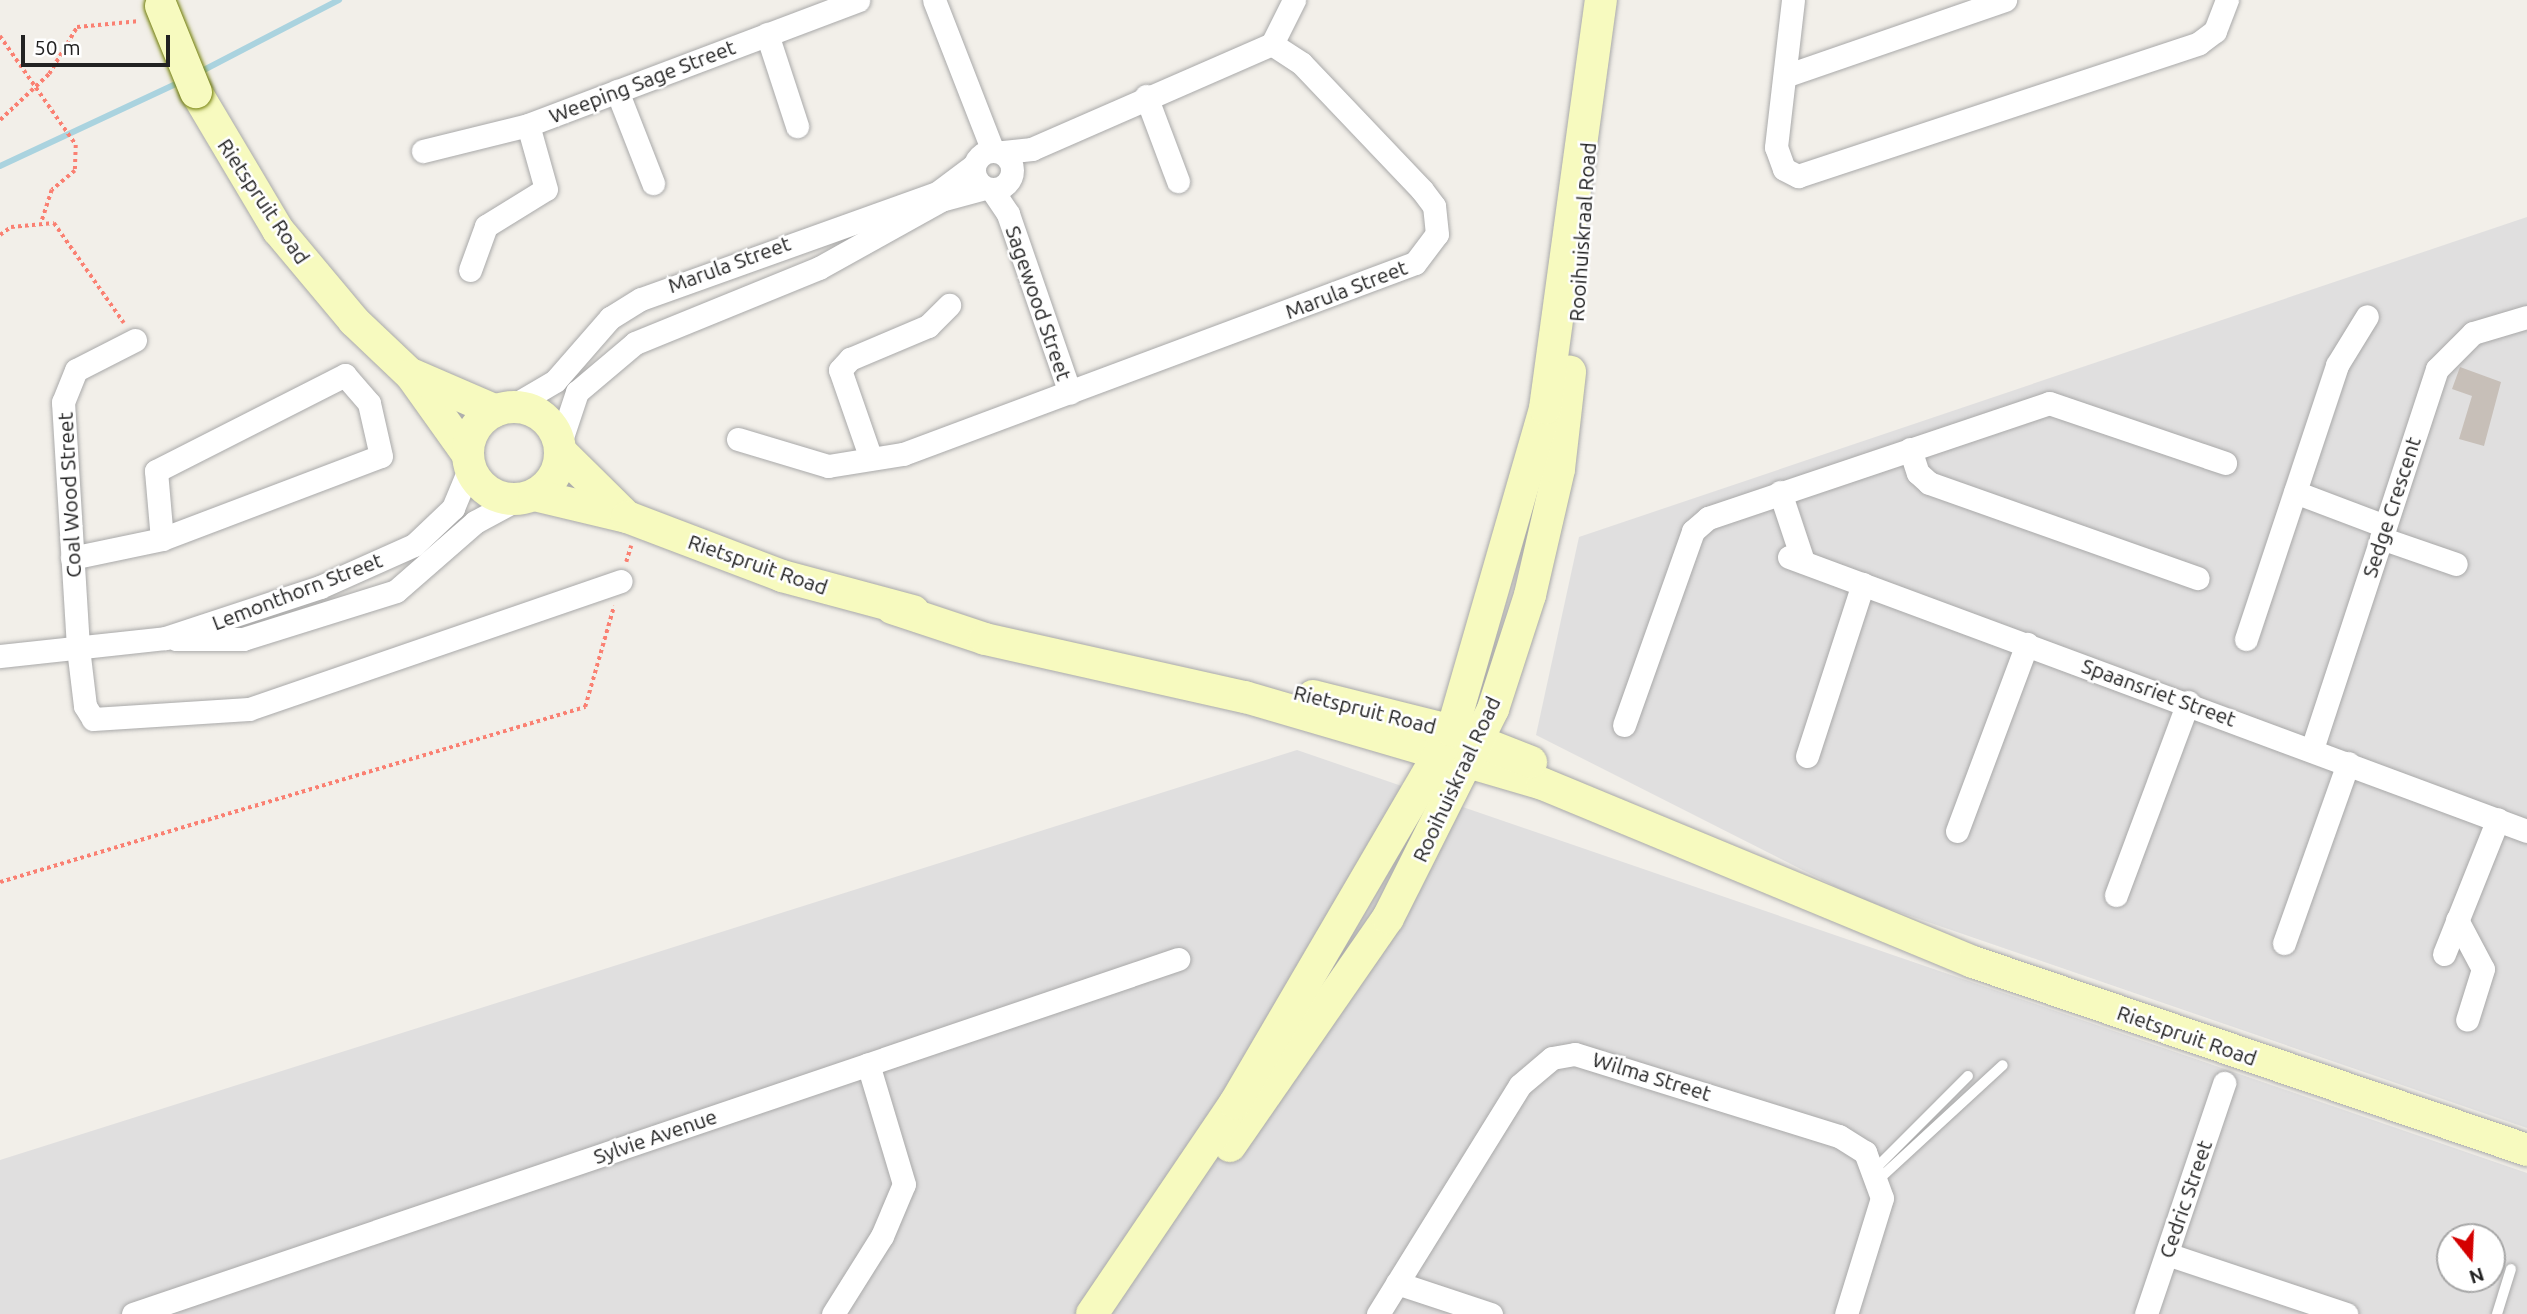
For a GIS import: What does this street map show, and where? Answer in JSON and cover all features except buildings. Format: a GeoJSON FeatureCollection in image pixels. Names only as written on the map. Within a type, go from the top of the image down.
{"type":"FeatureCollection","features":[{"type":"Feature","properties":{"kind":"street","name":"Weeping Sage Street"},"geometry":{"type":"LineString","coordinates":[[423,151],[528,125],[858,0]]}},
{"type":"Feature","properties":{"kind":"street","name":"Sagewood Street"},"geometry":{"type":"LineString","coordinates":[[934,0],[1070,393]]}},
{"type":"Feature","properties":{"kind":"street"},"geometry":{"type":"LineString","coordinates":[[1272,44],[1294,0]]}},
{"type":"Feature","properties":{"kind":"street","name":"Rooihuiskraal Road"},"geometry":{"type":"LineString","coordinates":[[1107,1314],[1344,989],[1460,747],[1545,408],[1601,0]]}},
{"type":"Feature","properties":{"kind":"street"},"geometry":{"type":"LineString","coordinates":[[1793,0],[1779,159],[1791,174],[1814,174],[2199,43],[2215,31],[2227,0]]}},
{"type":"Feature","properties":{"kind":"street"},"geometry":{"type":"LineString","coordinates":[[1785,76],[2005,0]]}},
{"type":"Feature","properties":{"kind":"street","name":"Rietspruit Road"},"geometry":{"type":"LineString","coordinates":[[158,8],[196,92],[278,230],[354,321],[411,375],[469,461]]}},
{"type":"Feature","properties":{"kind":"street"},"geometry":{"type":"LineString","coordinates":[[767,34],[797,125]]}},
{"type":"Feature","properties":{"kind":"street","name":"Marula Street"},"geometry":{"type":"LineString","coordinates":[[503,409],[555,381],[618,312],[673,284],[937,193],[1146,96],[1272,44],[1301,63],[1430,200],[1437,225],[1432,247],[1415,263],[903,454],[870,456],[816,465],[738,439]]}},
{"type":"Feature","properties":{"kind":"street"},"geometry":{"type":"LineString","coordinates":[[617,91],[653,183]]}},
{"type":"Feature","properties":{"kind":"street"},"geometry":{"type":"LineString","coordinates":[[1146,96],[1178,181]]}},
{"type":"Feature","properties":{"kind":"street"},"geometry":{"type":"LineString","coordinates":[[470,270],[486,226],[546,189],[528,125]]}},
{"type":"Feature","properties":{"kind":"street","name":"Marula Street"},"geometry":{"type":"LineString","coordinates":[[560,448],[569,405],[594,372],[635,343],[688,319],[819,268],[993,169]]}},
{"type":"Feature","properties":{"kind":"street"},"geometry":{"type":"LineString","coordinates":[[673,284],[688,319]]}},
{"type":"Feature","properties":{"kind":"street"},"geometry":{"type":"LineString","coordinates":[[870,456],[840,370],[850,359],[928,326],[949,305]]}},
{"type":"Feature","properties":{"kind":"street"},"geometry":{"type":"LineString","coordinates":[[2246,639],[2337,365],[2367,316]]}},
{"type":"Feature","properties":{"kind":"street","name":"Sedge Crescent"},"geometry":{"type":"LineString","coordinates":[[2312,749],[2441,361],[2473,333],[2527,317]]}},
{"type":"Feature","properties":{"kind":"street","name":"Coal Wood Street"},"geometry":{"type":"LineString","coordinates":[[135,340],[84,365],[66,384],[78,648],[90,718],[249,709],[621,581]]}},
{"type":"Feature","properties":{"kind":"street"},"geometry":{"type":"LineString","coordinates":[[72,558],[163,539],[381,456],[369,403],[345,375],[156,471],[163,539]]}},
{"type":"Feature","properties":{"kind":"street","name":"Rietspruit Road"},"geometry":{"type":"LineString","coordinates":[[411,375],[503,409]]}},
{"type":"Feature","properties":{"kind":"street"},"geometry":{"type":"LineString","coordinates":[[1625,725],[1699,523],[1780,492],[2056,403],[2225,463]]}},
{"type":"Feature","properties":{"kind":"street"},"geometry":{"type":"LineString","coordinates":[[503,409],[546,419],[560,448],[553,478],[526,497],[489,491],[469,461],[475,429],[503,409]]}},
{"type":"Feature","properties":{"kind":"street","name":"Rietspruit Road"},"geometry":{"type":"LineString","coordinates":[[560,448],[632,519]]}},
{"type":"Feature","properties":{"kind":"street"},"geometry":{"type":"LineString","coordinates":[[1910,449],[1918,472],[1929,483],[2198,578]]}},
{"type":"Feature","properties":{"kind":"street","name":"Lemonthorn Street"},"geometry":{"type":"LineString","coordinates":[[165,638],[350,574],[404,551],[433,528],[462,494],[469,461]]}},
{"type":"Feature","properties":{"kind":"street","name":"Spaansriet Street"},"geometry":{"type":"LineString","coordinates":[[1780,492],[1796,559],[2188,702],[2527,831]]}},
{"type":"Feature","properties":{"kind":"street"},"geometry":{"type":"LineString","coordinates":[[2295,492],[2456,564]]}},
{"type":"Feature","properties":{"kind":"street","name":"Rietspruit Road"},"geometry":{"type":"LineString","coordinates":[[526,497],[632,519],[782,576],[892,608],[1238,677],[1460,747],[1702,854],[1851,907],[2005,974],[2527,1150]]}},
{"type":"Feature","properties":{"kind":"street","name":"Lemonthorn Street"},"geometry":{"type":"LineString","coordinates":[[0,656],[165,638],[243,639],[361,605],[408,584],[475,522],[526,497]]}},
{"type":"Feature","properties":{"kind":"street"},"geometry":{"type":"LineString","coordinates":[[350,574],[361,605]]}},
{"type":"Feature","properties":{"kind":"street"},"geometry":{"type":"LineString","coordinates":[[1807,756],[1863,584]]}},
{"type":"Feature","properties":{"kind":"street"},"geometry":{"type":"LineString","coordinates":[[1957,831],[2027,644]]}},
{"type":"Feature","properties":{"kind":"street"},"geometry":{"type":"LineString","coordinates":[[2116,895],[2188,702]]}},
{"type":"Feature","properties":{"kind":"street","name":"Rooihuiskraal Road"},"geometry":{"type":"LineString","coordinates":[[1092,1314],[1235,1104],[1460,747]]}},
{"type":"Feature","properties":{"kind":"street"},"geometry":{"type":"LineString","coordinates":[[2284,943],[2348,763]]}},
{"type":"Feature","properties":{"kind":"street"},"geometry":{"type":"LineString","coordinates":[[2444,954],[2498,819]]}},
{"type":"Feature","properties":{"kind":"street"},"geometry":{"type":"LineString","coordinates":[[2457,920],[2483,969],[2468,1020]]}},
{"type":"Feature","properties":{"kind":"street","name":"Sylvie Avenue"},"geometry":{"type":"LineString","coordinates":[[133,1314],[1178,959]]}},
{"type":"Feature","properties":{"kind":"street","name":"Wilma Street"},"geometry":{"type":"LineString","coordinates":[[1378,1314],[1520,1086],[1552,1058],[1604,1058],[1839,1136],[1859,1146],[1878,1174]]}},
{"type":"Feature","properties":{"kind":"street"},"geometry":{"type":"LineString","coordinates":[[833,1314],[882,1236],[904,1184],[868,1064]]}},
{"type":"Feature","properties":{"kind":"street","name":"Cedric Street"},"geometry":{"type":"LineString","coordinates":[[2146,1314],[2224,1083]]}},
{"type":"Feature","properties":{"kind":"street"},"geometry":{"type":"LineString","coordinates":[[1846,1314],[1881,1206],[1878,1174]]}},
{"type":"Feature","properties":{"kind":"street"},"geometry":{"type":"LineString","coordinates":[[2167,1254],[2346,1314]]}},
{"type":"Feature","properties":{"kind":"street"},"geometry":{"type":"LineString","coordinates":[[1397,1283],[1491,1314]]}},
{"type":"Feature","properties":{"kind":"lane"},"geometry":{"type":"LineString","coordinates":[[1878,1174],[2003,1065]]}},
{"type":"Feature","properties":{"kind":"lane"},"geometry":{"type":"LineString","coordinates":[[1878,1174],[1968,1076]]}},
{"type":"Feature","properties":{"kind":"lane"},"geometry":{"type":"LineString","coordinates":[[2497,1314],[2511,1269]]}},
{"type":"Feature","properties":{"kind":"path"},"geometry":{"type":"LineString","coordinates":[[0,120],[35,89],[83,24],[158,8]]}},
{"type":"Feature","properties":{"kind":"path"},"geometry":{"type":"LineString","coordinates":[[0,36],[40,98],[72,139],[75,171],[52,190],[43,221]]}},
{"type":"Feature","properties":{"kind":"path"},"geometry":{"type":"LineString","coordinates":[[0,235],[43,221],[54,223],[135,340]]}},
{"type":"Feature","properties":{"kind":"path"},"geometry":{"type":"LineString","coordinates":[[0,883],[585,707],[621,581],[632,519]]}},
{"type":"Feature","properties":{"kind":"shaded area"},"geometry":{"type":"Polygon","coordinates":[[[2527,217],[2527,1128],[1858,898],[1536,735],[1579,537],[2527,217]]]}},
{"type":"Feature","properties":{"kind":"shaded area"},"geometry":{"type":"Polygon","coordinates":[[[1297,750],[2527,1173],[2527,1314],[0,1314],[0,1160],[1297,750]]]}},
{"type":"Feature","properties":{"kind":"waterway"},"geometry":{"type":"LineString","coordinates":[[198,73],[339,0]]}},
{"type":"Feature","properties":{"kind":"waterway"},"geometry":{"type":"LineString","coordinates":[[0,166],[182,81]]}}]}
